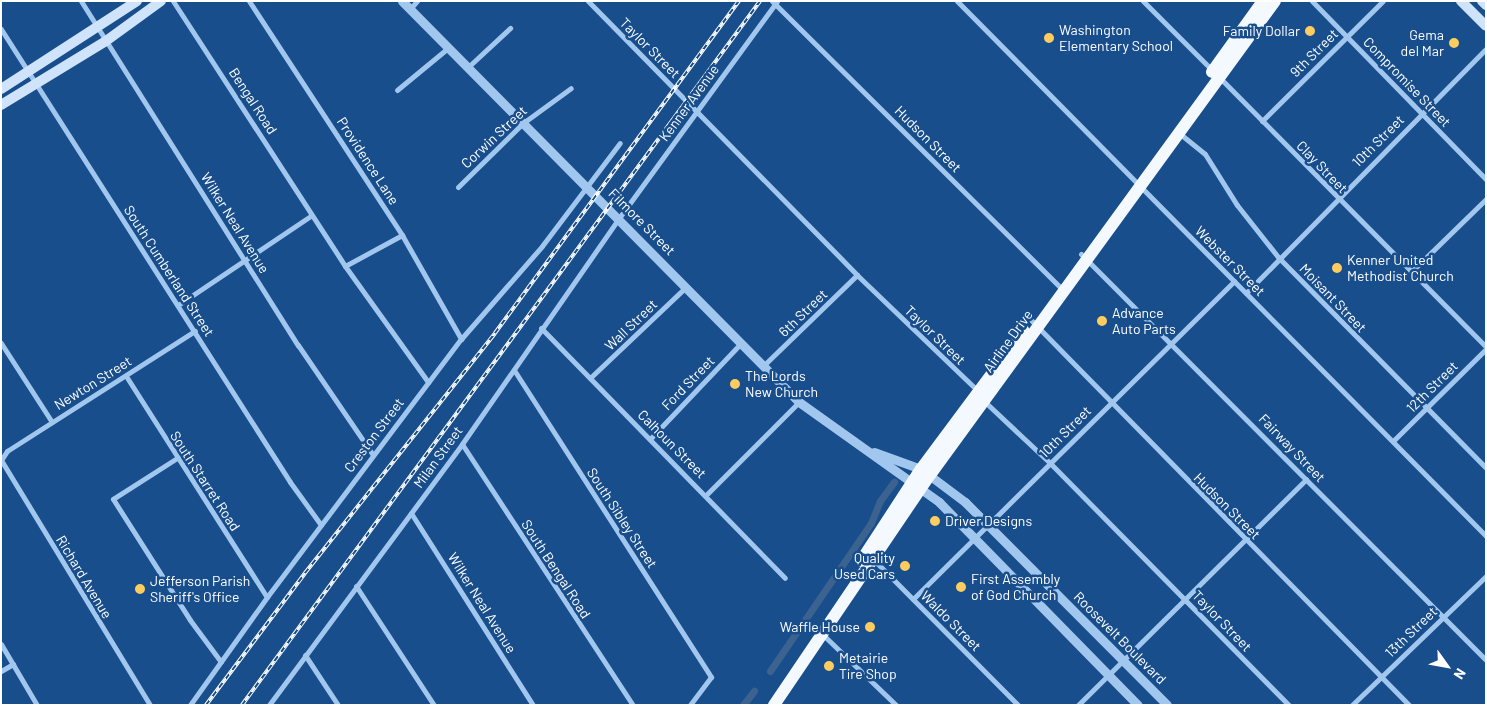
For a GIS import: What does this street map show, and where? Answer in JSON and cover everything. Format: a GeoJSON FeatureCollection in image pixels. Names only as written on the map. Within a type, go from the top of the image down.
{"type":"FeatureCollection","features":[{"type":"Feature","properties":{"kind":"highway","name":"Airline Drive"},"geometry":{"type":"LineString","coordinates":[[1137,182],[1179,132],[1263,1]]}},
{"type":"Feature","properties":{"kind":"highway","name":"Airline Drive"},"geometry":{"type":"LineString","coordinates":[[773,703],[926,472],[1216,74],[1275,1]]}},
{"type":"Feature","properties":{"kind":"main road"},"geometry":{"type":"LineString","coordinates":[[1,89],[29,73],[137,1]]}},
{"type":"Feature","properties":{"kind":"main road"},"geometry":{"type":"LineString","coordinates":[[1,105],[37,85],[106,41],[161,1]]}},
{"type":"Feature","properties":{"kind":"main road"},"geometry":{"type":"LineString","coordinates":[[1461,1],[1486,26]]}},
{"type":"Feature","properties":{"kind":"main road"},"geometry":{"type":"LineString","coordinates":[[1482,1],[1486,5]]}},
{"type":"Feature","properties":{"kind":"street","name":"Wilker Neal Avenue"},"geometry":{"type":"LineString","coordinates":[[81,1],[244,259],[373,455]]}},
{"type":"Feature","properties":{"kind":"street","name":"Bengal Road"},"geometry":{"type":"LineString","coordinates":[[174,1],[312,215]]}},
{"type":"Feature","properties":{"kind":"street","name":"Providence Lane"},"geometry":{"type":"LineString","coordinates":[[249,1],[402,236],[461,339]]}},
{"type":"Feature","properties":{"kind":"street","name":"Filmore Street"},"geometry":{"type":"LineString","coordinates":[[402,1],[619,218],[799,402],[833,429],[871,451],[917,485]]}},
{"type":"Feature","properties":{"kind":"street"},"geometry":{"type":"LineString","coordinates":[[410,9],[417,1]]}},
{"type":"Feature","properties":{"kind":"street","name":"Taylor Street"},"geometry":{"type":"LineString","coordinates":[[588,1],[857,275],[1050,463],[1289,705]]}},
{"type":"Feature","properties":{"kind":"street","name":"Webster Street"},"geometry":{"type":"LineString","coordinates":[[957,1],[1486,536]]}},
{"type":"Feature","properties":{"kind":"street","name":"Clay Street"},"geometry":{"type":"LineString","coordinates":[[1144,1],[1486,348]]}},
{"type":"Feature","properties":{"kind":"street","name":"Compromise Street"},"geometry":{"type":"LineString","coordinates":[[1312,1],[1486,179]]}},
{"type":"Feature","properties":{"kind":"street","name":"9th Street"},"geometry":{"type":"LineString","coordinates":[[1262,121],[1383,1]]}},
{"type":"Feature","properties":{"kind":"street","name":"Kenner Avenue"},"geometry":{"type":"LineString","coordinates":[[619,218],[775,2]]}},
{"type":"Feature","properties":{"kind":"street","name":"Hudson Street"},"geometry":{"type":"LineString","coordinates":[[775,2],[1060,288]]}},
{"type":"Feature","properties":{"kind":"street"},"geometry":{"type":"LineString","coordinates":[[468,68],[510,28]]}},
{"type":"Feature","properties":{"kind":"street","name":"South Cumberland Street"},"geometry":{"type":"LineString","coordinates":[[1,29],[290,482],[321,525]]}},
{"type":"Feature","properties":{"kind":"street"},"geometry":{"type":"LineString","coordinates":[[397,90],[448,48]]}},
{"type":"Feature","properties":{"kind":"street","name":"10th Street"},"geometry":{"type":"LineString","coordinates":[[1246,292],[1337,198],[1486,50]]}},
{"type":"Feature","properties":{"kind":"street","name":"Corwin Street"},"geometry":{"type":"LineString","coordinates":[[458,187],[523,123],[570,88]]}},
{"type":"Feature","properties":{"kind":"street","name":"Moisant Street"},"geometry":{"type":"LineString","coordinates":[[1179,132],[1205,154],[1237,205],[1278,258],[1486,468]]}},
{"type":"Feature","properties":{"kind":"street","name":"Creston Street"},"geometry":{"type":"LineString","coordinates":[[190,705],[267,597],[428,382],[461,339],[542,246],[620,143]]}},
{"type":"Feature","properties":{"kind":"street"},"geometry":{"type":"LineString","coordinates":[[1410,273],[1486,199]]}},
{"type":"Feature","properties":{"kind":"street"},"geometry":{"type":"LineString","coordinates":[[178,304],[312,215],[345,266],[428,382]]}},
{"type":"Feature","properties":{"kind":"street","name":"Milan Street"},"geometry":{"type":"LineString","coordinates":[[269,705],[462,444],[619,218]]}},
{"type":"Feature","properties":{"kind":"street"},"geometry":{"type":"LineString","coordinates":[[345,266],[402,236]]}},
{"type":"Feature","properties":{"kind":"street","name":"Fairway Street"},"geometry":{"type":"LineString","coordinates":[[1083,257],[1486,660]]}},
{"type":"Feature","properties":{"kind":"street","name":"6th Street"},"geometry":{"type":"LineString","coordinates":[[763,366],[857,275]]}},
{"type":"Feature","properties":{"kind":"street","name":"10th Street"},"geometry":{"type":"LineString","coordinates":[[914,599],[1110,402],[1234,281]]}},
{"type":"Feature","properties":{"kind":"street","name":"Wall Street"},"geometry":{"type":"LineString","coordinates":[[590,378],[686,287]]}},
{"type":"Feature","properties":{"kind":"street","name":"Hudson Street"},"geometry":{"type":"LineString","coordinates":[[1035,323],[1245,540],[1409,705]]}},
{"type":"Feature","properties":{"kind":"street","name":"Calhoun Street"},"geometry":{"type":"LineString","coordinates":[[541,328],[707,494],[785,578]]}},
{"type":"Feature","properties":{"kind":"street","name":"Newton Street"},"geometry":{"type":"LineString","coordinates":[[5,454],[195,331]]}},
{"type":"Feature","properties":{"kind":"street"},"geometry":{"type":"LineString","coordinates":[[1,343],[52,422]]}},
{"type":"Feature","properties":{"kind":"street","name":"Ford Street"},"geometry":{"type":"LineString","coordinates":[[650,438],[741,343]]}},
{"type":"Feature","properties":{"kind":"street","name":"12th Street"},"geometry":{"type":"LineString","coordinates":[[1393,441],[1486,348]]}},
{"type":"Feature","properties":{"kind":"street","name":"South Sibley Street"},"geometry":{"type":"LineString","coordinates":[[514,370],[711,677],[690,705]]}},
{"type":"Feature","properties":{"kind":"street","name":"South Starret Road"},"geometry":{"type":"LineString","coordinates":[[126,376],[267,597]]}},
{"type":"Feature","properties":{"kind":"street"},"geometry":{"type":"LineString","coordinates":[[707,494],[799,402]]}},
{"type":"Feature","properties":{"kind":"street","name":"South Bengal Road"},"geometry":{"type":"LineString","coordinates":[[462,444],[633,705]]}},
{"type":"Feature","properties":{"kind":"street","name":"Filmore Street"},"geometry":{"type":"LineString","coordinates":[[871,451],[926,472]]}},
{"type":"Feature","properties":{"kind":"street","name":"Richard Avenue"},"geometry":{"type":"LineString","coordinates":[[5,454],[1,460],[150,705]]}},
{"type":"Feature","properties":{"kind":"street"},"geometry":{"type":"LineString","coordinates":[[177,458],[113,499],[190,620],[221,662]]}},
{"type":"Feature","properties":{"kind":"street","name":"Roosevelt Boulevard"},"geometry":{"type":"LineString","coordinates":[[926,472],[988,524],[1167,705]]}},
{"type":"Feature","properties":{"kind":"street"},"geometry":{"type":"LineString","coordinates":[[1078,705],[1306,479]]}},
{"type":"Feature","properties":{"kind":"street"},"geometry":{"type":"LineString","coordinates":[[917,485],[974,539],[1138,705]]}},
{"type":"Feature","properties":{"kind":"street","name":"Wilker Neal Avenue"},"geometry":{"type":"LineString","coordinates":[[411,513],[533,705]]}},
{"type":"Feature","properties":{"kind":"street","name":"Waldo Street"},"geometry":{"type":"LineString","coordinates":[[869,556],[1018,705]]}},
{"type":"Feature","properties":{"kind":"street","name":"13th Street"},"geometry":{"type":"LineString","coordinates":[[1352,705],[1486,576]]}},
{"type":"Feature","properties":{"kind":"street"},"geometry":{"type":"LineString","coordinates":[[356,586],[434,705]]}},
{"type":"Feature","properties":{"kind":"street"},"geometry":{"type":"LineString","coordinates":[[820,631],[896,705]]}},
{"type":"Feature","properties":{"kind":"street"},"geometry":{"type":"LineString","coordinates":[[1,644],[37,705]]}},
{"type":"Feature","properties":{"kind":"street"},"geometry":{"type":"LineString","coordinates":[[306,655],[338,705]]}},
{"type":"Feature","properties":{"kind":"street"},"geometry":{"type":"LineString","coordinates":[[1,671],[13,664]]}},
{"type":"Feature","properties":{"kind":"shaded area"},"geometry":{"type":"Polygon","coordinates":[[[1065,42],[1069,42],[1073,48],[1069,54],[1065,54],[1061,50],[1061,46],[1065,42]]]}},
{"type":"Feature","properties":{"kind":"waterway"},"geometry":{"type":"LineString","coordinates":[[770,671],[871,523],[880,501],[894,482]]}},
{"type":"Feature","properties":{"kind":"waterway"},"geometry":{"type":"LineString","coordinates":[[743,705],[754,691]]}},
{"type":"Feature","properties":{"kind":"railway"},"geometry":{"type":"LineString","coordinates":[[206,705],[305,573],[495,333],[739,1]]}},
{"type":"Feature","properties":{"kind":"railway"},"geometry":{"type":"LineString","coordinates":[[242,705],[760,1]]}},
{"type":"Feature","properties":{"kind":"place","name":"Family Dollar"},"geometry":{"type":"Point","coordinates":[1310,31]}},
{"type":"Feature","properties":{"kind":"place","name":"Washington Elementary School"},"geometry":{"type":"Point","coordinates":[1049,38]}},
{"type":"Feature","properties":{"kind":"place","name":"Gema del Mar"},"geometry":{"type":"Point","coordinates":[1454,43]}},
{"type":"Feature","properties":{"kind":"place","name":"Kenner United Methodist Church"},"geometry":{"type":"Point","coordinates":[1337,268]}},
{"type":"Feature","properties":{"kind":"place","name":"Advance Auto Parts"},"geometry":{"type":"Point","coordinates":[1102,321]}},
{"type":"Feature","properties":{"kind":"place","name":"The Lords New Church"},"geometry":{"type":"Point","coordinates":[735,384]}},
{"type":"Feature","properties":{"kind":"place","name":"Driver Designs"},"geometry":{"type":"Point","coordinates":[935,521]}},
{"type":"Feature","properties":{"kind":"place","name":"Quality Used Cars"},"geometry":{"type":"Point","coordinates":[905,566]}},
{"type":"Feature","properties":{"kind":"place","name":"First Assembly of God Church"},"geometry":{"type":"Point","coordinates":[961,587]}},
{"type":"Feature","properties":{"kind":"place","name":"Jefferson Parish Sheriff's Office"},"geometry":{"type":"Point","coordinates":[140,589]}},
{"type":"Feature","properties":{"kind":"place","name":"Waffle House"},"geometry":{"type":"Point","coordinates":[870,627]}},
{"type":"Feature","properties":{"kind":"place","name":"Metairie Tire Shop"},"geometry":{"type":"Point","coordinates":[829,666]}}]}
